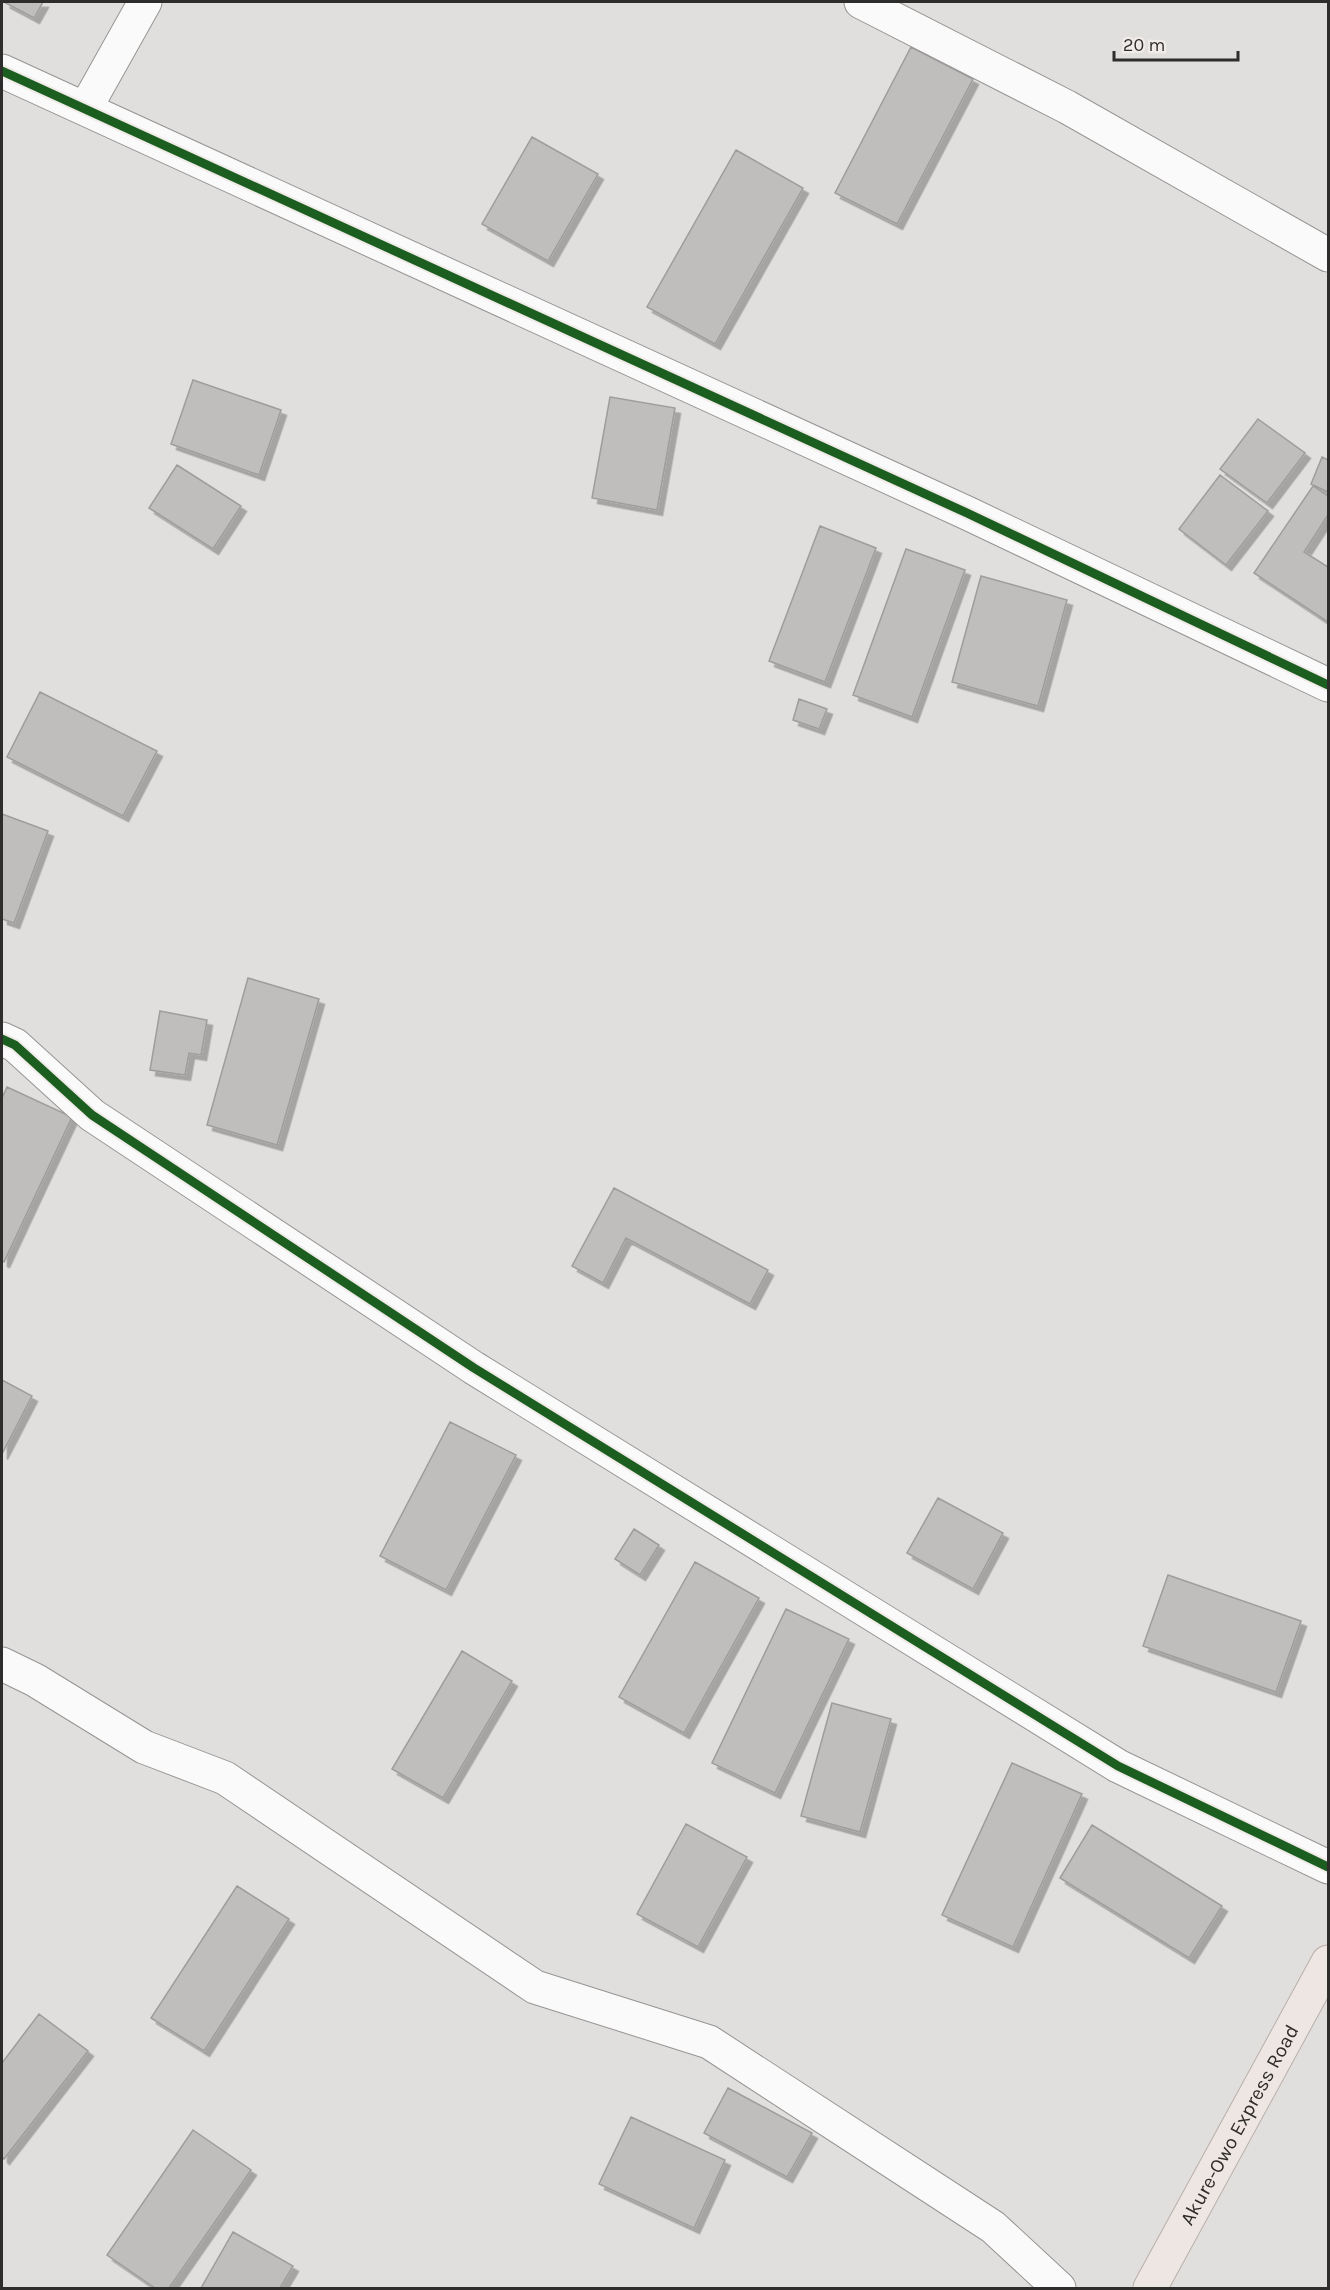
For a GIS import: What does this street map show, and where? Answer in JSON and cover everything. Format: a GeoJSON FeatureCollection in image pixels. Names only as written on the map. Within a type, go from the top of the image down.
{"type":"FeatureCollection","features":[{"type":"Feature","properties":{"kind":"highway","name":"Akure-Owo Express Road"},"geometry":{"type":"LineString","coordinates":[[1150,2289],[1329,1962]]}},
{"type":"Feature","properties":{"kind":"street"},"geometry":{"type":"LineString","coordinates":[[85,109],[145,2]]}},
{"type":"Feature","properties":{"kind":"street"},"geometry":{"type":"LineString","coordinates":[[861,2],[1067,107],[1329,255]]}},
{"type":"Feature","properties":{"kind":"street"},"geometry":{"type":"LineString","coordinates":[[2,71],[957,508],[1329,685]]}},
{"type":"Feature","properties":{"kind":"street"},"geometry":{"type":"LineString","coordinates":[[2,1039],[15,1045],[92,1115],[474,1368],[1118,1766],[1329,1867]]}},
{"type":"Feature","properties":{"kind":"street"},"geometry":{"type":"LineString","coordinates":[[2,1664],[35,1680],[144,1747],[225,1778],[535,1987],[709,2042],[993,2227],[1059,2289]]}},
{"type":"Feature","properties":{"kind":"building"},"geometry":{"type":"Polygon","coordinates":[[[4,2],[43,2],[34,18],[4,2]]]}},
{"type":"Feature","properties":{"kind":"building"},"geometry":{"type":"Polygon","coordinates":[[[911,47],[973,79],[897,224],[835,193],[911,47]]]}},
{"type":"Feature","properties":{"kind":"building"},"geometry":{"type":"Polygon","coordinates":[[[532,137],[598,174],[548,261],[482,224],[532,137]]]}},
{"type":"Feature","properties":{"kind":"building"},"geometry":{"type":"Polygon","coordinates":[[[736,150],[803,188],[715,344],[647,307],[736,150]]]}},
{"type":"Feature","properties":{"kind":"building"},"geometry":{"type":"Polygon","coordinates":[[[193,380],[281,410],[259,475],[171,444],[193,380]]]}},
{"type":"Feature","properties":{"kind":"building"},"geometry":{"type":"Polygon","coordinates":[[[610,397],[675,408],[657,510],[592,498],[610,397]]]}},
{"type":"Feature","properties":{"kind":"building"},"geometry":{"type":"Polygon","coordinates":[[[1258,419],[1305,453],[1267,503],[1220,469],[1258,419]]]}},
{"type":"Feature","properties":{"kind":"building"},"geometry":{"type":"Polygon","coordinates":[[[1322,457],[1328,460],[1328,492],[1311,484],[1322,457]]]}},
{"type":"Feature","properties":{"kind":"building"},"geometry":{"type":"Polygon","coordinates":[[[177,465],[241,506],[213,549],[149,508],[177,465]]]}},
{"type":"Feature","properties":{"kind":"building"},"geometry":{"type":"Polygon","coordinates":[[[1220,475],[1268,511],[1226,565],[1179,529],[1220,475]]]}},
{"type":"Feature","properties":{"kind":"building"},"geometry":{"type":"Polygon","coordinates":[[[1313,486],[1328,496],[1328,515],[1304,552],[1328,567],[1328,622],[1254,573],[1313,486]]]}},
{"type":"Feature","properties":{"kind":"building"},"geometry":{"type":"Polygon","coordinates":[[[820,526],[876,548],[825,682],[769,661],[820,526]]]}},
{"type":"Feature","properties":{"kind":"building"},"geometry":{"type":"Polygon","coordinates":[[[906,549],[965,570],[912,717],[853,695],[906,549]]]}},
{"type":"Feature","properties":{"kind":"building"},"geometry":{"type":"Polygon","coordinates":[[[981,576],[1067,600],[1038,706],[952,682],[981,576]]]}},
{"type":"Feature","properties":{"kind":"building"},"geometry":{"type":"Polygon","coordinates":[[[40,692],[157,751],[123,816],[7,757],[40,692]]]}},
{"type":"Feature","properties":{"kind":"building"},"geometry":{"type":"Polygon","coordinates":[[[799,699],[827,709],[819,729],[793,720],[799,699]]]}},
{"type":"Feature","properties":{"kind":"building"},"geometry":{"type":"Polygon","coordinates":[[[2,814],[48,831],[14,923],[2,919],[2,814]]]}},
{"type":"Feature","properties":{"kind":"building"},"geometry":{"type":"Polygon","coordinates":[[[248,978],[319,999],[277,1145],[207,1125],[248,978]]]}},
{"type":"Feature","properties":{"kind":"building"},"geometry":{"type":"Polygon","coordinates":[[[160,1011],[207,1020],[201,1055],[189,1053],[185,1075],[150,1070],[160,1011]]]}},
{"type":"Feature","properties":{"kind":"building"},"geometry":{"type":"Polygon","coordinates":[[[7,1087],[72,1117],[4,1262],[2,1261],[2,1098],[7,1087]]]}},
{"type":"Feature","properties":{"kind":"building"},"geometry":{"type":"Polygon","coordinates":[[[614,1188],[768,1270],[750,1304],[626,1238],[603,1283],[572,1266],[614,1188]]]}},
{"type":"Feature","properties":{"kind":"building"},"geometry":{"type":"Polygon","coordinates":[[[2,1380],[32,1396],[2,1454],[2,1380]]]}},
{"type":"Feature","properties":{"kind":"building"},"geometry":{"type":"Polygon","coordinates":[[[450,1422],[516,1455],[446,1590],[380,1556],[450,1422]]]}},
{"type":"Feature","properties":{"kind":"building"},"geometry":{"type":"Polygon","coordinates":[[[938,1498],[1003,1533],[973,1589],[907,1553],[938,1498]]]}},
{"type":"Feature","properties":{"kind":"building"},"geometry":{"type":"Polygon","coordinates":[[[634,1529],[659,1545],[640,1575],[615,1559],[634,1529]]]}},
{"type":"Feature","properties":{"kind":"building"},"geometry":{"type":"Polygon","coordinates":[[[695,1562],[759,1598],[684,1733],[619,1697],[695,1562]]]}},
{"type":"Feature","properties":{"kind":"building"},"geometry":{"type":"Polygon","coordinates":[[[1168,1575],[1301,1621],[1276,1692],[1143,1646],[1168,1575]]]}},
{"type":"Feature","properties":{"kind":"building"},"geometry":{"type":"Polygon","coordinates":[[[786,1609],[849,1639],[775,1793],[712,1763],[786,1609]]]}},
{"type":"Feature","properties":{"kind":"building"},"geometry":{"type":"Polygon","coordinates":[[[462,1651],[512,1681],[443,1798],[392,1769],[462,1651]]]}},
{"type":"Feature","properties":{"kind":"building"},"geometry":{"type":"Polygon","coordinates":[[[832,1703],[891,1719],[860,1832],[801,1816],[832,1703]]]}},
{"type":"Feature","properties":{"kind":"building"},"geometry":{"type":"Polygon","coordinates":[[[1012,1763],[1082,1794],[1013,1947],[942,1915],[1012,1763]]]}},
{"type":"Feature","properties":{"kind":"building"},"geometry":{"type":"Polygon","coordinates":[[[686,1824],[747,1857],[698,1947],[637,1914],[686,1824]]]}},
{"type":"Feature","properties":{"kind":"building"},"geometry":{"type":"Polygon","coordinates":[[[1092,1825],[1222,1906],[1189,1958],[1060,1878],[1092,1825]]]}},
{"type":"Feature","properties":{"kind":"building"},"geometry":{"type":"Polygon","coordinates":[[[237,1886],[289,1919],[204,2051],[151,2018],[237,1886]]]}},
{"type":"Feature","properties":{"kind":"building"},"geometry":{"type":"Polygon","coordinates":[[[39,2014],[88,2051],[4,2159],[2,2157],[2,2063],[39,2014]]]}},
{"type":"Feature","properties":{"kind":"building"},"geometry":{"type":"Polygon","coordinates":[[[728,2088],[812,2133],[787,2177],[704,2133],[728,2088]]]}},
{"type":"Feature","properties":{"kind":"building"},"geometry":{"type":"Polygon","coordinates":[[[631,2117],[725,2160],[694,2228],[599,2184],[631,2117]]]}},
{"type":"Feature","properties":{"kind":"building"},"geometry":{"type":"Polygon","coordinates":[[[193,2130],[251,2170],[169,2288],[155,2288],[107,2255],[193,2130]]]}},
{"type":"Feature","properties":{"kind":"building"},"geometry":{"type":"Polygon","coordinates":[[[233,2232],[293,2266],[280,2288],[201,2288],[233,2232]]]}},
{"type":"Feature","properties":{"kind":"cycle path"},"geometry":{"type":"LineString","coordinates":[[2,71],[967,513],[1328,685]]}},
{"type":"Feature","properties":{"kind":"cycle path"},"geometry":{"type":"LineString","coordinates":[[2,1039],[15,1045],[92,1115],[474,1368],[1118,1766],[1328,1867]]}}]}
